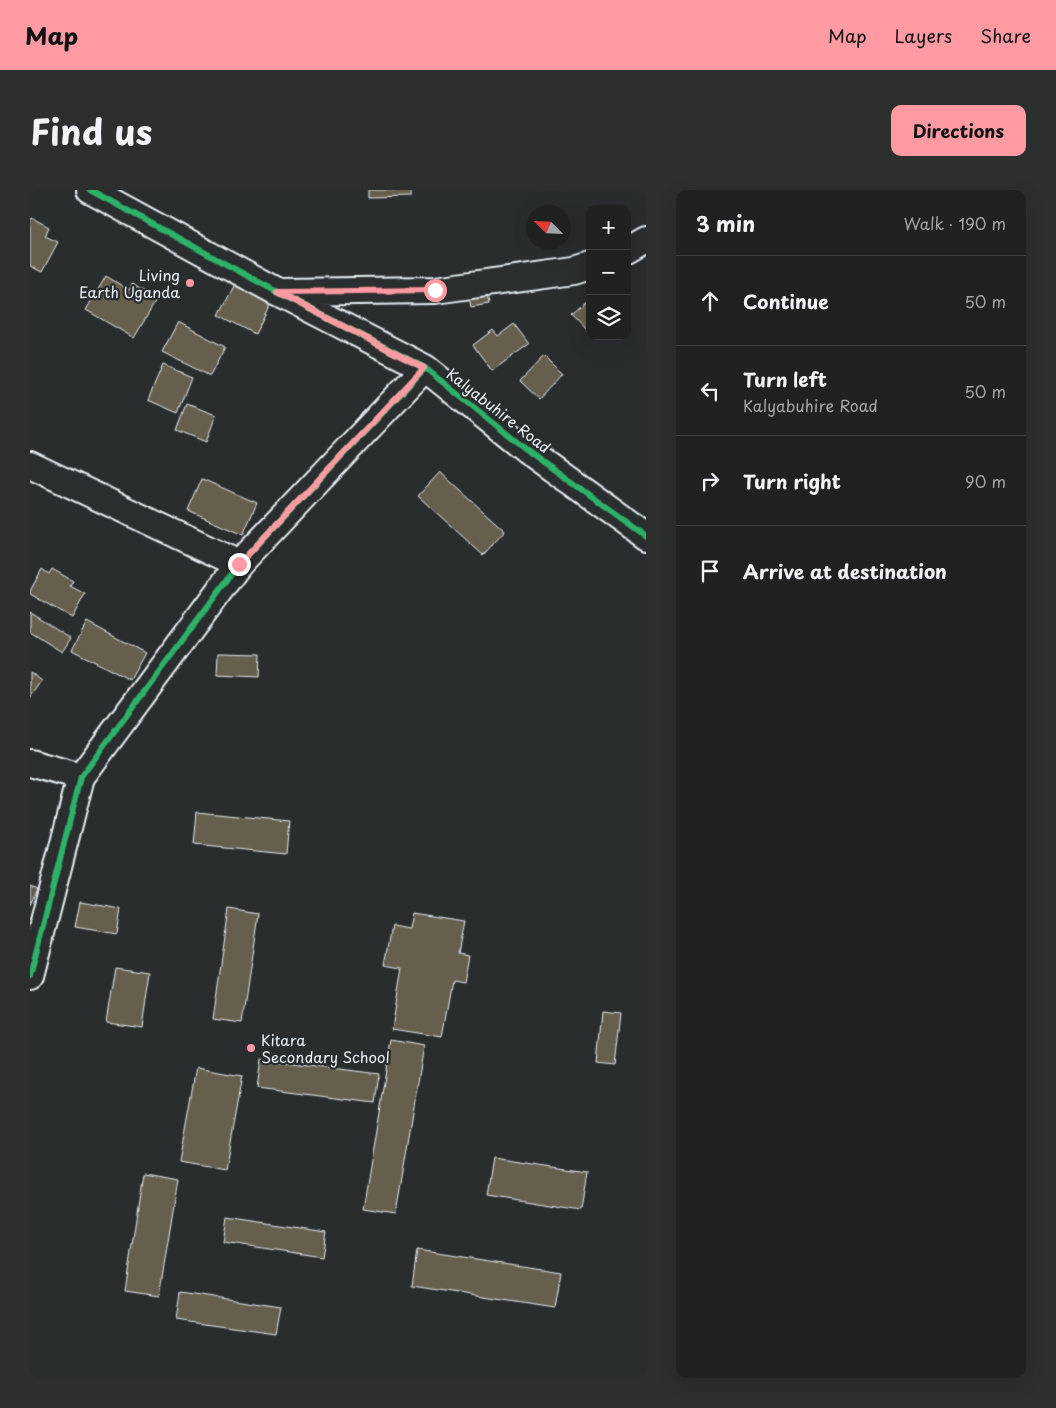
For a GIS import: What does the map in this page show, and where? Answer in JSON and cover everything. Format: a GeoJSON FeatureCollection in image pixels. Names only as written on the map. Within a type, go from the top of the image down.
{"type":"FeatureCollection","features":[{"type":"Feature","properties":{"kind":"street","name":"Kalyabuhire Road"},"geometry":{"type":"LineString","coordinates":[[90,190],[277,292],[424,368],[528,450],[641,524]]}},
{"type":"Feature","properties":{"kind":"street"},"geometry":{"type":"LineString","coordinates":[[629,250],[646,240]]}},
{"type":"Feature","properties":{"kind":"street"},"geometry":{"type":"LineString","coordinates":[[277,292],[435,290],[574,271],[586,267]]}},
{"type":"Feature","properties":{"kind":"street"},"geometry":{"type":"LineString","coordinates":[[30,976],[81,777],[239,564],[424,368]]}},
{"type":"Feature","properties":{"kind":"street"},"geometry":{"type":"LineString","coordinates":[[30,466],[239,564]]}},
{"type":"Feature","properties":{"kind":"street"},"geometry":{"type":"LineString","coordinates":[[30,764],[81,777]]}},
{"type":"Feature","properties":{"kind":"building"},"geometry":{"type":"Polygon","coordinates":[[[368,190],[411,190],[411,197],[368,198],[368,190]]]}},
{"type":"Feature","properties":{"kind":"building"},"geometry":{"type":"Polygon","coordinates":[[[32,218],[49,227],[45,236],[58,242],[42,272],[30,266],[30,221],[32,218]]]}},
{"type":"Feature","properties":{"kind":"building"},"geometry":{"type":"Polygon","coordinates":[[[106,276],[129,290],[132,284],[157,299],[134,338],[86,310],[106,276]]]}},
{"type":"Feature","properties":{"kind":"building"},"geometry":{"type":"Polygon","coordinates":[[[235,284],[271,302],[255,334],[219,315],[235,284]]]}},
{"type":"Feature","properties":{"kind":"building"},"geometry":{"type":"Polygon","coordinates":[[[486,290],[489,304],[471,307],[468,293],[486,290]]]}},
{"type":"Feature","properties":{"kind":"building"},"geometry":{"type":"Polygon","coordinates":[[[586,302],[586,331],[571,315],[586,302]]]}},
{"type":"Feature","properties":{"kind":"building"},"geometry":{"type":"Polygon","coordinates":[[[178,322],[225,347],[210,376],[162,352],[178,322]]]}},
{"type":"Feature","properties":{"kind":"building"},"geometry":{"type":"Polygon","coordinates":[[[514,324],[529,344],[492,371],[473,345],[493,330],[498,336],[514,324]]]}},
{"type":"Feature","properties":{"kind":"building"},"geometry":{"type":"Polygon","coordinates":[[[544,356],[562,374],[539,399],[520,381],[544,356]]]}},
{"type":"Feature","properties":{"kind":"building"},"geometry":{"type":"Polygon","coordinates":[[[163,365],[192,377],[178,413],[148,400],[163,365]]]}},
{"type":"Feature","properties":{"kind":"building"},"geometry":{"type":"Polygon","coordinates":[[[187,404],[216,415],[206,442],[177,430],[187,404]]]}},
{"type":"Feature","properties":{"kind":"building"},"geometry":{"type":"Polygon","coordinates":[[[440,472],[505,531],[483,555],[418,496],[440,472]]]}},
{"type":"Feature","properties":{"kind":"building"},"geometry":{"type":"Polygon","coordinates":[[[202,479],[257,503],[243,535],[188,511],[202,479]]]}},
{"type":"Feature","properties":{"kind":"building"},"geometry":{"type":"Polygon","coordinates":[[[42,569],[49,574],[52,569],[73,581],[70,586],[85,594],[72,618],[30,594],[42,569]]]}},
{"type":"Feature","properties":{"kind":"building"},"geometry":{"type":"Polygon","coordinates":[[[30,612],[71,638],[62,652],[30,632],[30,612]]]}},
{"type":"Feature","properties":{"kind":"building"},"geometry":{"type":"Polygon","coordinates":[[[87,622],[145,653],[130,680],[72,650],[87,622]]]}},
{"type":"Feature","properties":{"kind":"building"},"geometry":{"type":"Polygon","coordinates":[[[218,653],[260,654],[259,677],[217,675],[218,653]]]}},
{"type":"Feature","properties":{"kind":"building"},"geometry":{"type":"Polygon","coordinates":[[[30,672],[42,681],[30,698],[30,672]]]}},
{"type":"Feature","properties":{"kind":"building"},"geometry":{"type":"Polygon","coordinates":[[[197,812],[289,821],[286,854],[194,845],[197,812]]]}},
{"type":"Feature","properties":{"kind":"building"},"geometry":{"type":"Polygon","coordinates":[[[30,886],[37,889],[30,905],[30,886]]]}},
{"type":"Feature","properties":{"kind":"building"},"geometry":{"type":"Polygon","coordinates":[[[80,902],[121,909],[117,934],[75,927],[80,902]]]}},
{"type":"Feature","properties":{"kind":"building"},"geometry":{"type":"Polygon","coordinates":[[[229,909],[258,914],[242,1023],[213,1019],[229,909]]]}},
{"type":"Feature","properties":{"kind":"building"},"geometry":{"type":"Polygon","coordinates":[[[412,913],[464,921],[458,953],[468,955],[463,982],[452,980],[442,1037],[392,1029],[402,968],[385,965],[392,926],[409,929],[412,913]]]}},
{"type":"Feature","properties":{"kind":"building"},"geometry":{"type":"Polygon","coordinates":[[[115,967],[150,972],[142,1027],[106,1022],[115,967]]]}},
{"type":"Feature","properties":{"kind":"building"},"geometry":{"type":"Polygon","coordinates":[[[603,1011],[621,1013],[615,1065],[598,1063],[603,1011]]]}},
{"type":"Feature","properties":{"kind":"building"},"geometry":{"type":"Polygon","coordinates":[[[391,1040],[424,1046],[396,1214],[363,1209],[391,1040]]]}},
{"type":"Feature","properties":{"kind":"building"},"geometry":{"type":"Polygon","coordinates":[[[261,1059],[379,1074],[375,1103],[257,1088],[261,1059]]]}},
{"type":"Feature","properties":{"kind":"building"},"geometry":{"type":"Polygon","coordinates":[[[196,1068],[242,1076],[225,1170],[179,1162],[196,1068]]]}},
{"type":"Feature","properties":{"kind":"building"},"geometry":{"type":"Polygon","coordinates":[[[492,1158],[587,1172],[581,1210],[486,1195],[492,1158]]]}},
{"type":"Feature","properties":{"kind":"building"},"geometry":{"type":"Polygon","coordinates":[[[143,1173],[178,1179],[159,1296],[125,1291],[143,1173]]]}},
{"type":"Feature","properties":{"kind":"building"},"geometry":{"type":"Polygon","coordinates":[[[227,1217],[326,1232],[322,1257],[223,1242],[227,1217]]]}},
{"type":"Feature","properties":{"kind":"building"},"geometry":{"type":"Polygon","coordinates":[[[417,1250],[561,1272],[555,1308],[412,1286],[417,1250]]]}},
{"type":"Feature","properties":{"kind":"building"},"geometry":{"type":"Polygon","coordinates":[[[180,1292],[281,1307],[276,1334],[176,1320],[180,1292]]]}},
{"type":"Feature","properties":{"kind":"cycle path"},"geometry":{"type":"LineString","coordinates":[[90,190],[277,292],[425,368],[527,450],[646,536]]}},
{"type":"Feature","properties":{"kind":"cycle path"},"geometry":{"type":"LineString","coordinates":[[30,976],[81,777],[239,564],[425,368]]}},
{"type":"Feature","properties":{"kind":"place","name":"Living Earth Uganda"},"geometry":{"type":"Point","coordinates":[190,283]}},
{"type":"Feature","properties":{"kind":"place","name":"Kitara Secondary School"},"geometry":{"type":"Point","coordinates":[251,1048]}},
{"type":"Feature","properties":{"kind":"route"},"geometry":{"type":"LineString","coordinates":[[239,564],[424,368],[277,292],[435,290]]}}]}
